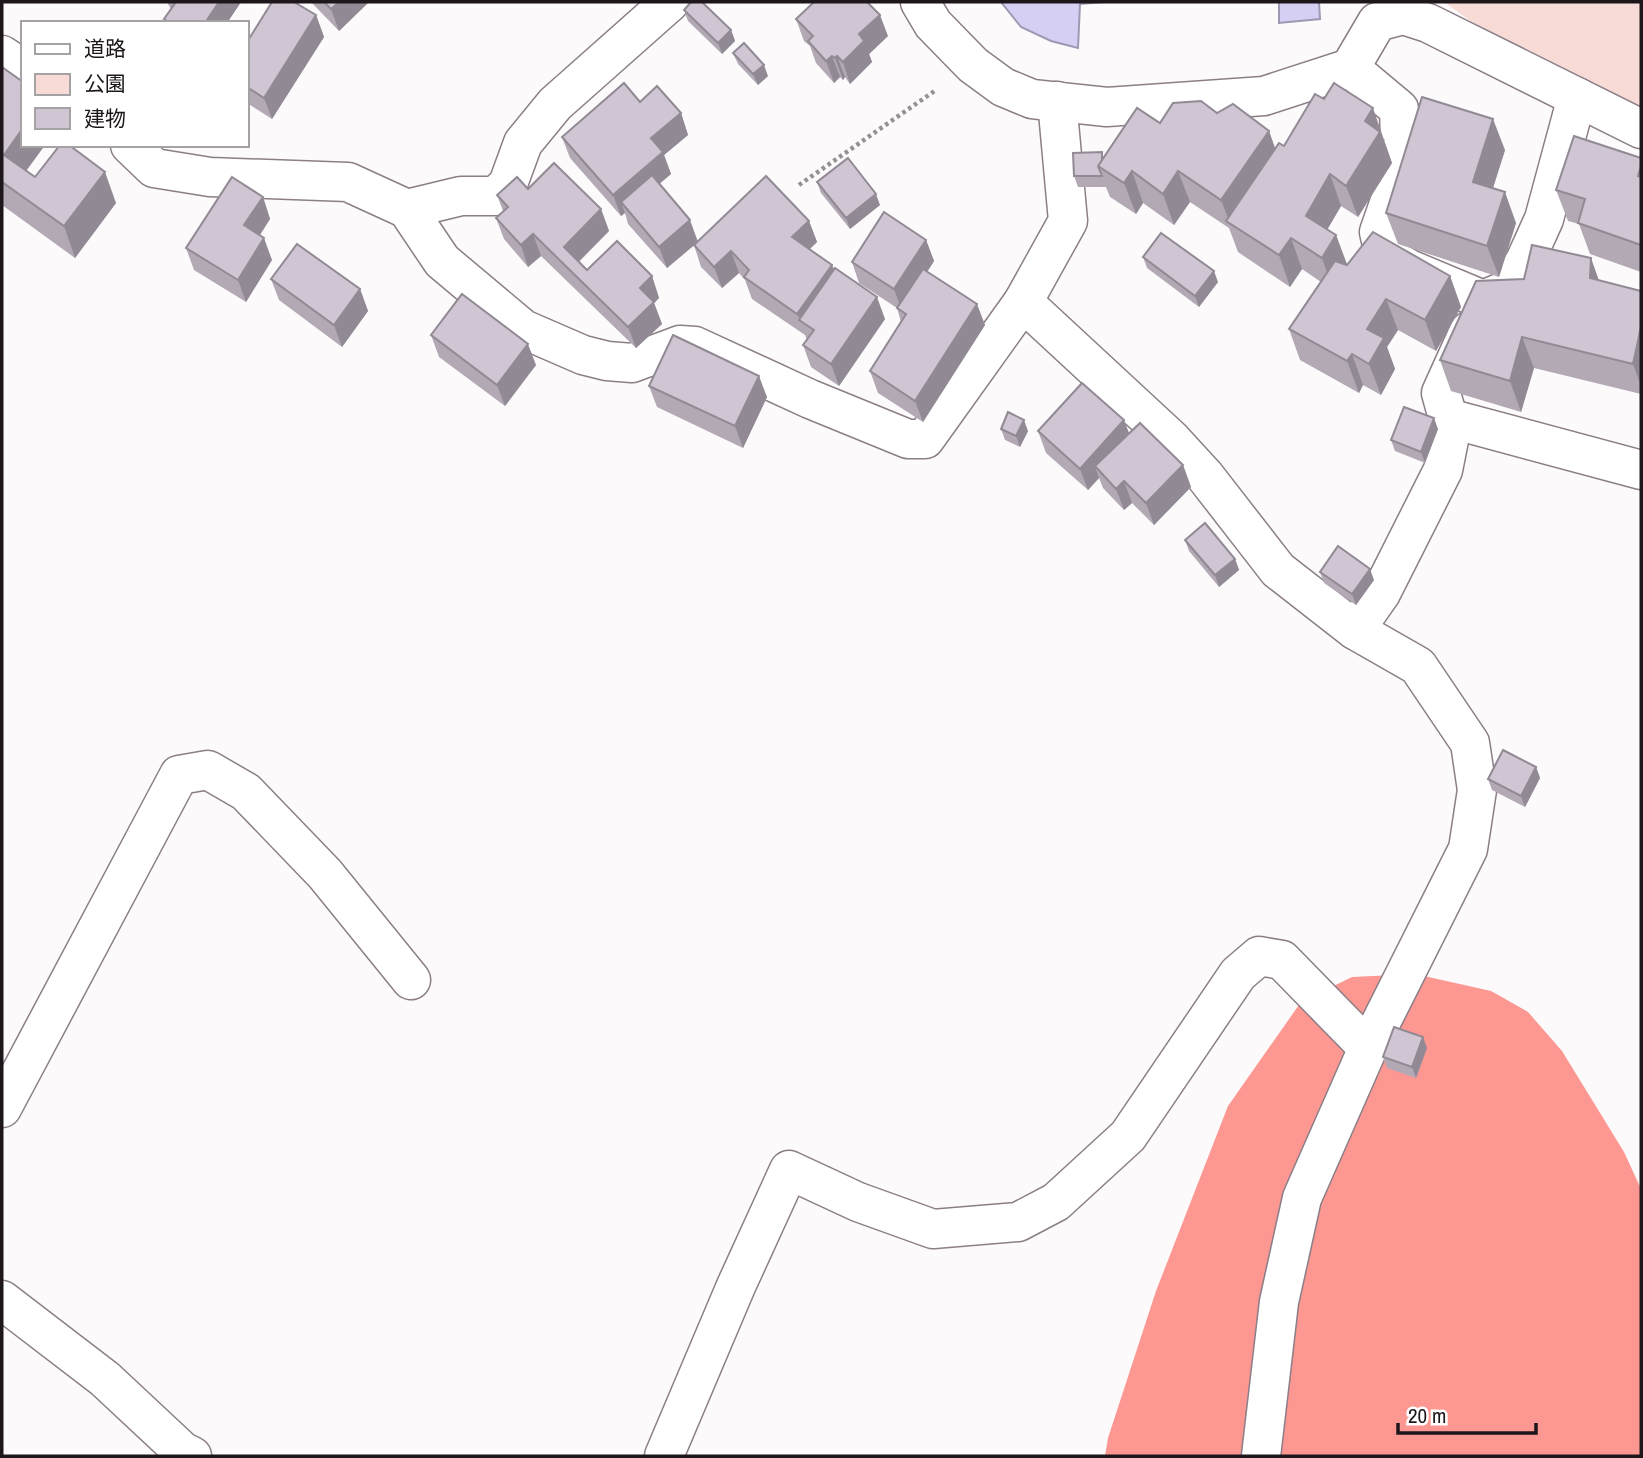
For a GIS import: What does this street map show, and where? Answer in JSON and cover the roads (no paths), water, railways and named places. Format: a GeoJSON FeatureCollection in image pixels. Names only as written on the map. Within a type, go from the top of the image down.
{"type":"FeatureCollection","features":[{"type":"Feature","properties":{"kind":"street"},"geometry":{"type":"LineString","coordinates":[[407,209],[461,197],[496,197],[508,184],[523,143],[555,104],[670,2]]}},
{"type":"Feature","properties":{"kind":"street"},"geometry":{"type":"LineString","coordinates":[[920,2],[933,24],[973,65],[1003,87],[1032,99],[1107,107],[1264,96],[1350,68],[1377,22],[1403,15],[1428,23],[1641,129]]}},
{"type":"Feature","properties":{"kind":"street"},"geometry":{"type":"LineString","coordinates":[[2,55],[21,68]]}},
{"type":"Feature","properties":{"kind":"street"},"geometry":{"type":"LineString","coordinates":[[1350,68],[1399,109],[1401,169],[1380,232],[1384,254],[1409,269],[1483,300]]}},
{"type":"Feature","properties":{"kind":"street"},"geometry":{"type":"LineString","coordinates":[[1355,630],[1381,593],[1443,470],[1450,435],[1441,393],[1483,300],[1507,290],[1525,261],[1544,219],[1577,97]]}},
{"type":"Feature","properties":{"kind":"street"},"geometry":{"type":"LineString","coordinates":[[132,147],[154,168],[210,177],[348,182],[407,209],[442,261],[523,329],[583,355],[607,361],[632,363],[680,345],[695,346],[810,399],[908,439],[925,439],[1023,302],[1068,221],[1057,101]]}},
{"type":"Feature","properties":{"kind":"street"},"geometry":{"type":"LineString","coordinates":[[1023,302],[1172,440],[1205,476],[1278,570],[1355,630],[1418,666],[1470,743],[1477,790],[1468,849],[1368,1048],[1302,1198],[1279,1302],[1261,1456]]}},
{"type":"Feature","properties":{"kind":"street"},"geometry":{"type":"LineString","coordinates":[[1448,418],[1641,470]]}},
{"type":"Feature","properties":{"kind":"street"},"geometry":{"type":"LineString","coordinates":[[2,1108],[179,775],[208,771],[246,792],[325,874],[411,980]]}},
{"type":"Feature","properties":{"kind":"street"},"geometry":{"type":"LineString","coordinates":[[664,1456],[736,1286],[789,1170],[858,1202],[933,1229],[1017,1222],[1056,1202],[1128,1136],[1238,974],[1259,956],[1282,960],[1368,1048]]}},
{"type":"Feature","properties":{"kind":"street"},"geometry":{"type":"LineString","coordinates":[[2,1300],[105,1379],[182,1451],[192,1456]]}}]}
